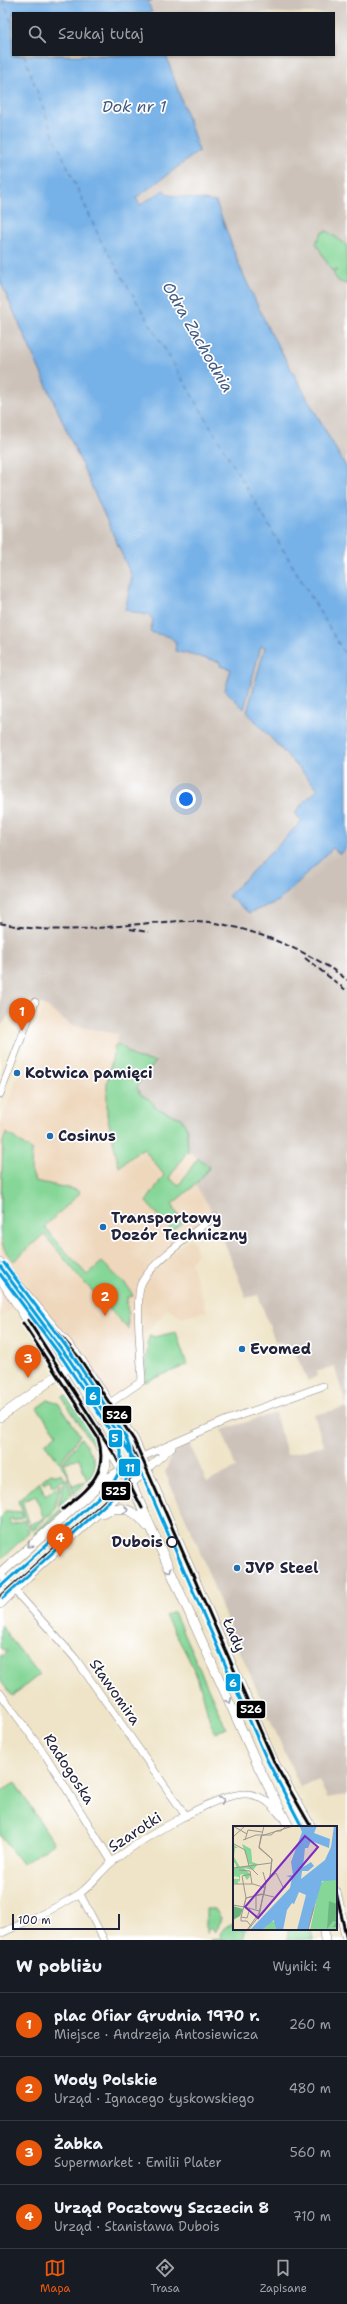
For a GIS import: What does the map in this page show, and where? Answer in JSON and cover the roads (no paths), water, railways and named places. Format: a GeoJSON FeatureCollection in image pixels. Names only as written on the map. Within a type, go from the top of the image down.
{"type":"FeatureCollection","features":[{"type":"Feature","properties":{"kind":"street"},"geometry":{"type":"LineString","coordinates":[[1,1090],[7,1071],[35,1002]]}},
{"type":"Feature","properties":{"kind":"street"},"geometry":{"type":"LineString","coordinates":[[110,1403],[142,1381],[139,1293],[144,1278],[155,1265],[215,1216]]}},
{"type":"Feature","properties":{"kind":"street","name":"Łady"},"geometry":{"type":"LineString","coordinates":[[0,1263],[80,1359],[134,1440],[275,1764],[310,1826]]}},
{"type":"Feature","properties":{"kind":"street","name":"Łady"},"geometry":{"type":"LineString","coordinates":[[0,1277],[103,1436],[131,1483],[153,1535],[204,1643],[258,1766],[288,1826]]}},
{"type":"Feature","properties":{"kind":"street"},"geometry":{"type":"LineString","coordinates":[[0,1417],[80,1359]]}},
{"type":"Feature","properties":{"kind":"street"},"geometry":{"type":"LineString","coordinates":[[0,1574],[94,1489],[123,1468],[185,1438],[227,1420],[323,1386]]}},
{"type":"Feature","properties":{"kind":"street"},"geometry":{"type":"LineString","coordinates":[[94,1489],[102,1477],[106,1465],[107,1448],[103,1436]]}},
{"type":"Feature","properties":{"kind":"street"},"geometry":{"type":"LineString","coordinates":[[0,1604],[14,1589],[131,1483],[185,1438]]}},
{"type":"Feature","properties":{"kind":"street","name":"Łady"},"geometry":{"type":"LineString","coordinates":[[90,1520],[109,1510],[126,1509],[139,1517],[153,1535]]}},
{"type":"Feature","properties":{"kind":"street","name":"Sławomira"},"geometry":{"type":"LineString","coordinates":[[0,1574],[75,1658],[186,1816]]}},
{"type":"Feature","properties":{"kind":"street","name":"Radogoska"},"geometry":{"type":"LineString","coordinates":[[0,1692],[50,1761],[112,1862]]}},
{"type":"Feature","properties":{"kind":"street","name":"Szarotki"},"geometry":{"type":"LineString","coordinates":[[0,1934],[80,1894],[112,1862],[157,1831],[233,1795],[249,1794],[259,1797],[270,1804],[288,1826]]}},
{"type":"Feature","properties":{"kind":"street"},"geometry":{"type":"LineString","coordinates":[[80,1894],[104,1940]]}},
{"type":"Feature","properties":{"kind":"street"},"geometry":{"type":"LineString","coordinates":[[337,1896],[347,1940]]}},
{"type":"Feature","properties":{"kind":"street"},"geometry":{"type":"LineString","coordinates":[[324,1930],[325,1940]]}},
{"type":"Feature","properties":{"kind":"water"},"geometry":{"type":"Polygon","coordinates":[[[0,0],[153,0],[148,2],[152,12],[12,12],[12,56],[166,56],[199,151],[136,198],[140,205],[164,190],[168,195],[216,202],[239,265],[268,328],[347,469],[347,846],[340,854],[333,848],[279,901],[249,913],[228,896],[302,821],[295,814],[302,804],[318,789],[247,712],[265,647],[261,646],[244,709],[225,690],[231,669],[220,666],[220,662],[175,651],[176,643],[170,637],[150,632],[153,620],[147,613],[146,615],[125,610],[132,577],[0,281],[0,0]]]}},
{"type":"Feature","properties":{"kind":"railway"},"geometry":{"type":"LineString","coordinates":[[0,923],[26,928],[74,929],[168,922],[211,922],[253,932],[274,940],[315,959],[347,980]]}},
{"type":"Feature","properties":{"kind":"railway"},"geometry":{"type":"LineString","coordinates":[[130,929],[148,932]]}},
{"type":"Feature","properties":{"kind":"railway"},"geometry":{"type":"LineString","coordinates":[[305,958],[347,991]]}},
{"type":"Feature","properties":{"kind":"place","name":"plac Ofiar Grudnia 1970 r."},"geometry":{"type":"Point","coordinates":[22,1031]}},
{"type":"Feature","properties":{"kind":"place","name":"Kotwica pamięci"},"geometry":{"type":"Point","coordinates":[17,1073]}},
{"type":"Feature","properties":{"kind":"place","name":"Cosinus"},"geometry":{"type":"Point","coordinates":[50,1136]}},
{"type":"Feature","properties":{"kind":"place","name":"Transportowy Dozór Techniczny"},"geometry":{"type":"Point","coordinates":[103,1227]}},
{"type":"Feature","properties":{"kind":"place","name":"Wody Polskie"},"geometry":{"type":"Point","coordinates":[105,1316]}},
{"type":"Feature","properties":{"kind":"place","name":"Evomed"},"geometry":{"type":"Point","coordinates":[242,1349]}},
{"type":"Feature","properties":{"kind":"place","name":"Żabka"},"geometry":{"type":"Point","coordinates":[28,1378]}},
{"type":"Feature","properties":{"kind":"place","name":"Dubois"},"geometry":{"type":"Point","coordinates":[172,1542]}},
{"type":"Feature","properties":{"kind":"place","name":"Urząd Pocztowy Szczecin 8"},"geometry":{"type":"Point","coordinates":[60,1557]}},
{"type":"Feature","properties":{"kind":"place","name":"JVP Steel"},"geometry":{"type":"Point","coordinates":[237,1568]}},
{"type":"Feature","properties":{"kind":"water label","name":"Dok nr 1"},"geometry":{"type":"Point","coordinates":[134,106]}},
{"type":"Feature","properties":{"kind":"water label","name":"Odra Zachodnia"},"geometry":{"type":"Point","coordinates":[198,337]}}]}
